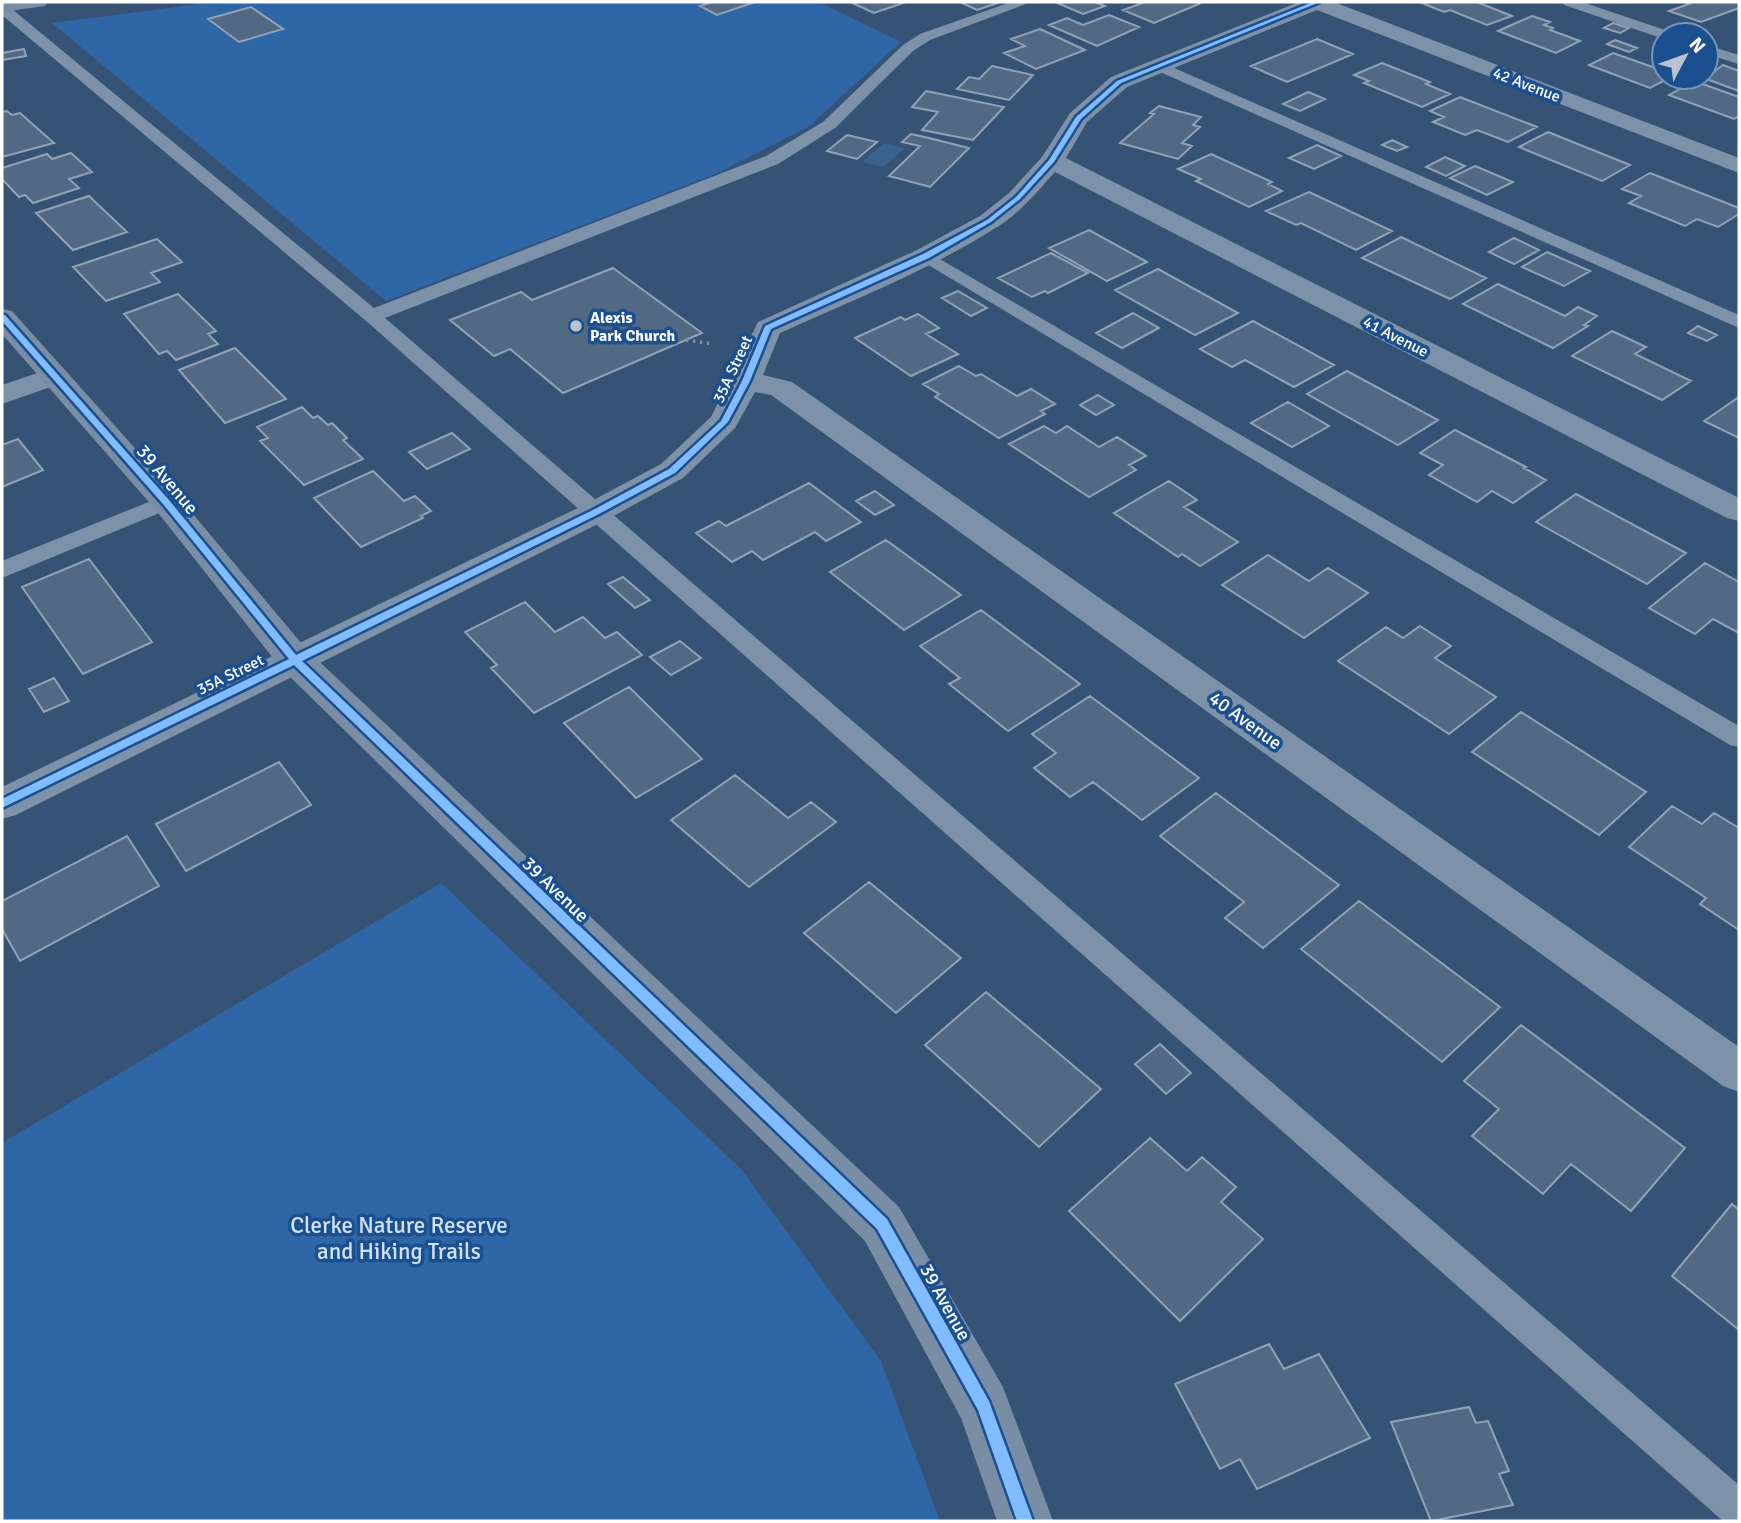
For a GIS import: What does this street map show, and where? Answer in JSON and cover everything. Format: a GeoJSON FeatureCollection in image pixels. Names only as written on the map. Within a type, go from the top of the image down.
{"type":"FeatureCollection","features":[{"type":"Feature","properties":{"kind":"street"},"geometry":{"type":"LineString","coordinates":[[2,7],[38,2]]}},
{"type":"Feature","properties":{"kind":"street","name":"35A Street"},"geometry":{"type":"LineString","coordinates":[[2,804],[596,512],[672,471],[724,422],[746,381],[768,328],[926,256],[989,220],[1018,198],[1052,161],[1078,118],[1119,82],[1316,2]]}},
{"type":"Feature","properties":{"kind":"street","name":"42 Avenue"},"geometry":{"type":"LineString","coordinates":[[1316,2],[1739,166]]}},
{"type":"Feature","properties":{"kind":"street","name":"41 Avenue"},"geometry":{"type":"LineString","coordinates":[[1052,161],[1739,511]]}},
{"type":"Feature","properties":{"kind":"street","name":"39 Avenue"},"geometry":{"type":"LineString","coordinates":[[2,317],[166,502],[294,659],[883,1224],[984,1406],[1025,1521]]}},
{"type":"Feature","properties":{"kind":"street"},"geometry":{"type":"LineString","coordinates":[[2,395],[55,376]]}},
{"type":"Feature","properties":{"kind":"street","name":"40 Avenue"},"geometry":{"type":"LineString","coordinates":[[746,381],[781,388],[1739,1072]]}},
{"type":"Feature","properties":{"kind":"lane"},"geometry":{"type":"LineString","coordinates":[[372,316],[772,160],[829,125],[917,43],[1024,2]]}},
{"type":"Feature","properties":{"kind":"lane"},"geometry":{"type":"LineString","coordinates":[[1569,2],[1650,30]]}},
{"type":"Feature","properties":{"kind":"lane"},"geometry":{"type":"LineString","coordinates":[[2,7],[372,316],[1739,1510]]}},
{"type":"Feature","properties":{"kind":"lane"},"geometry":{"type":"LineString","coordinates":[[1720,54],[1739,60]]}},
{"type":"Feature","properties":{"kind":"lane"},"geometry":{"type":"LineString","coordinates":[[1156,65],[1739,322]]}},
{"type":"Feature","properties":{"kind":"lane"},"geometry":{"type":"LineString","coordinates":[[926,256],[1739,738]]}},
{"type":"Feature","properties":{"kind":"lane"},"geometry":{"type":"LineString","coordinates":[[2,570],[166,502]]}},
{"type":"Feature","properties":{"kind":"path"},"geometry":{"type":"LineString","coordinates":[[686,340],[724,346]]}},
{"type":"Feature","properties":{"kind":"green space"},"geometry":{"type":"Polygon","coordinates":[[[215,2],[819,2],[901,42],[808,127],[718,173],[386,301],[52,23],[215,2]]]}},
{"type":"Feature","properties":{"kind":"green space","name":"Clerke Nature Reserve and Hiking Trails"},"geometry":{"type":"Polygon","coordinates":[[[441,883],[742,1170],[881,1361],[940,1521],[2,1521],[2,1143],[441,883]]]}},
{"type":"Feature","properties":{"kind":"shaded area"},"geometry":{"type":"Polygon","coordinates":[[[884,143],[905,148],[883,167],[862,162],[884,143]]]}},
{"type":"Feature","properties":{"kind":"building"},"geometry":{"type":"Polygon","coordinates":[[[713,2],[755,2],[717,15],[700,6],[713,2]]]}},
{"type":"Feature","properties":{"kind":"building"},"geometry":{"type":"Polygon","coordinates":[[[850,2],[906,2],[874,13],[850,2]]]}},
{"type":"Feature","properties":{"kind":"building"},"geometry":{"type":"Polygon","coordinates":[[[960,2],[1001,2],[977,10],[960,2]]]}},
{"type":"Feature","properties":{"kind":"building"},"geometry":{"type":"Polygon","coordinates":[[[1055,2],[1095,2],[1105,6],[1083,14],[1055,2]]]}},
{"type":"Feature","properties":{"kind":"building"},"geometry":{"type":"Polygon","coordinates":[[[1145,2],[1201,3],[1154,23],[1123,10],[1145,2]]]}},
{"type":"Feature","properties":{"kind":"building"},"geometry":{"type":"Polygon","coordinates":[[[1477,2],[1512,16],[1487,25],[1450,10],[1444,12],[1422,3],[1477,2]]]}},
{"type":"Feature","properties":{"kind":"building"},"geometry":{"type":"Polygon","coordinates":[[[1684,2],[1739,2],[1739,8],[1704,21],[1669,11],[1689,4],[1684,2]]]}},
{"type":"Feature","properties":{"kind":"building"},"geometry":{"type":"Polygon","coordinates":[[[251,7],[283,29],[239,42],[208,19],[251,7]]]}},
{"type":"Feature","properties":{"kind":"building"},"geometry":{"type":"Polygon","coordinates":[[[1109,15],[1139,27],[1097,46],[1049,25],[1067,18],[1083,25],[1109,15]]]}},
{"type":"Feature","properties":{"kind":"building"},"geometry":{"type":"Polygon","coordinates":[[[1532,16],[1550,22],[1544,25],[1553,28],[1550,30],[1580,41],[1556,53],[1498,31],[1532,16]]]}},
{"type":"Feature","properties":{"kind":"building"},"geometry":{"type":"Polygon","coordinates":[[[1613,23],[1629,28],[1620,33],[1604,28],[1613,23]]]}},
{"type":"Feature","properties":{"kind":"building"},"geometry":{"type":"Polygon","coordinates":[[[1040,29],[1085,50],[1036,69],[1004,53],[1025,46],[1011,39],[1040,29]]]}},
{"type":"Feature","properties":{"kind":"building"},"geometry":{"type":"Polygon","coordinates":[[[1317,39],[1353,54],[1287,82],[1251,66],[1317,39]]]}},
{"type":"Feature","properties":{"kind":"building"},"geometry":{"type":"Polygon","coordinates":[[[1615,40],[1637,48],[1629,52],[1607,44],[1615,40]]]}},
{"type":"Feature","properties":{"kind":"building"},"geometry":{"type":"Polygon","coordinates":[[[24,49],[26,56],[2,60],[2,53],[24,49]]]}},
{"type":"Feature","properties":{"kind":"building"},"geometry":{"type":"Polygon","coordinates":[[[1613,53],[1650,66],[1650,88],[1589,65],[1613,53]]]}},
{"type":"Feature","properties":{"kind":"building"},"geometry":{"type":"Polygon","coordinates":[[[1382,63],[1430,82],[1426,84],[1450,94],[1422,107],[1364,83],[1369,81],[1354,75],[1382,63]]]}},
{"type":"Feature","properties":{"kind":"building"},"geometry":{"type":"Polygon","coordinates":[[[1723,65],[1739,71],[1739,91],[1720,84],[1720,67],[1723,65]]]}},
{"type":"Feature","properties":{"kind":"building"},"geometry":{"type":"Polygon","coordinates":[[[992,66],[1033,75],[1009,100],[957,89],[969,77],[979,79],[992,66]]]}},
{"type":"Feature","properties":{"kind":"building"},"geometry":{"type":"Polygon","coordinates":[[[1720,90],[1739,97],[1739,116],[1734,119],[1669,95],[1676,91],[1720,90]]]}},
{"type":"Feature","properties":{"kind":"building"},"geometry":{"type":"Polygon","coordinates":[[[926,91],[1004,107],[973,140],[922,130],[938,112],[912,107],[926,91]]]}},
{"type":"Feature","properties":{"kind":"building"},"geometry":{"type":"Polygon","coordinates":[[[1308,92],[1325,99],[1300,111],[1283,104],[1308,92]]]}},
{"type":"Feature","properties":{"kind":"building"},"geometry":{"type":"Polygon","coordinates":[[[1460,97],[1537,127],[1508,142],[1477,130],[1465,135],[1433,122],[1444,117],[1430,111],[1460,97]]]}},
{"type":"Feature","properties":{"kind":"building"},"geometry":{"type":"Polygon","coordinates":[[[1159,106],[1201,117],[1193,125],[1200,127],[1182,143],[1192,146],[1178,159],[1120,143],[1154,114],[1150,113],[1159,106]]]}},
{"type":"Feature","properties":{"kind":"building"},"geometry":{"type":"Polygon","coordinates":[[[7,111],[12,115],[20,113],[54,143],[2,157],[2,112],[7,111]]]}},
{"type":"Feature","properties":{"kind":"building"},"geometry":{"type":"Polygon","coordinates":[[[1548,132],[1630,165],[1602,181],[1519,147],[1548,132]]]}},
{"type":"Feature","properties":{"kind":"building"},"geometry":{"type":"Polygon","coordinates":[[[911,134],[969,148],[930,187],[889,176],[920,146],[902,142],[911,134]]]}},
{"type":"Feature","properties":{"kind":"building"},"geometry":{"type":"Polygon","coordinates":[[[847,135],[877,142],[857,159],[827,151],[847,135]]]}},
{"type":"Feature","properties":{"kind":"building"},"geometry":{"type":"Polygon","coordinates":[[[1392,140],[1407,147],[1397,151],[1382,145],[1392,140]]]}},
{"type":"Feature","properties":{"kind":"building"},"geometry":{"type":"Polygon","coordinates":[[[1317,145],[1341,156],[1314,169],[1289,158],[1317,145]]]}},
{"type":"Feature","properties":{"kind":"building"},"geometry":{"type":"Polygon","coordinates":[[[71,153],[92,172],[69,179],[79,188],[33,203],[25,195],[19,197],[2,179],[2,168],[47,154],[52,159],[71,153]]]}},
{"type":"Feature","properties":{"kind":"building"},"geometry":{"type":"Polygon","coordinates":[[[1211,154],[1272,182],[1268,184],[1282,191],[1249,207],[1178,169],[1211,154]]]}},
{"type":"Feature","properties":{"kind":"building"},"geometry":{"type":"Polygon","coordinates":[[[1445,157],[1465,166],[1446,176],[1426,167],[1445,157]]]}},
{"type":"Feature","properties":{"kind":"building"},"geometry":{"type":"Polygon","coordinates":[[[1475,166],[1513,182],[1487,195],[1450,178],[1475,166]]]}},
{"type":"Feature","properties":{"kind":"building"},"geometry":{"type":"Polygon","coordinates":[[[1650,173],[1739,208],[1739,214],[1718,227],[1697,219],[1685,226],[1629,203],[1641,196],[1622,189],[1650,173]]]}},
{"type":"Feature","properties":{"kind":"building"},"geometry":{"type":"Polygon","coordinates":[[[1309,192],[1392,231],[1356,250],[1301,223],[1296,225],[1266,211],[1309,192]]]}},
{"type":"Feature","properties":{"kind":"building"},"geometry":{"type":"Polygon","coordinates":[[[89,196],[127,232],[73,250],[36,213],[89,196]]]}},
{"type":"Feature","properties":{"kind":"building"},"geometry":{"type":"Polygon","coordinates":[[[1089,230],[1147,262],[1107,281],[1049,248],[1089,230]]]}},
{"type":"Feature","properties":{"kind":"building"},"geometry":{"type":"Polygon","coordinates":[[[1401,237],[1486,278],[1450,299],[1362,258],[1401,237]]]}},
{"type":"Feature","properties":{"kind":"building"},"geometry":{"type":"Polygon","coordinates":[[[1514,238],[1539,250],[1514,264],[1489,252],[1514,238]]]}},
{"type":"Feature","properties":{"kind":"building"},"geometry":{"type":"Polygon","coordinates":[[[157,239],[182,262],[151,273],[160,282],[106,301],[73,267],[157,239]]]}},
{"type":"Feature","properties":{"kind":"building"},"geometry":{"type":"Polygon","coordinates":[[[1547,252],[1590,271],[1564,286],[1522,267],[1547,252]]]}},
{"type":"Feature","properties":{"kind":"building"},"geometry":{"type":"Polygon","coordinates":[[[1051,253],[1088,273],[1048,293],[1045,291],[1032,297],[998,278],[1051,253]]]}},
{"type":"Feature","properties":{"kind":"building","name":"Alexis Park Church"},"geometry":{"type":"Polygon","coordinates":[[[613,268],[702,333],[563,393],[510,349],[494,356],[450,320],[521,292],[532,300],[613,268]]]}},
{"type":"Feature","properties":{"kind":"building"},"geometry":{"type":"Polygon","coordinates":[[[1158,269],[1238,313],[1195,335],[1115,290],[1158,269]]]}},
{"type":"Feature","properties":{"kind":"building"},"geometry":{"type":"Polygon","coordinates":[[[1498,284],[1565,316],[1578,307],[1597,316],[1584,325],[1588,326],[1553,348],[1463,304],[1498,284]]]}},
{"type":"Feature","properties":{"kind":"building"},"geometry":{"type":"Polygon","coordinates":[[[958,291],[987,308],[971,316],[942,298],[958,291]]]}},
{"type":"Feature","properties":{"kind":"building"},"geometry":{"type":"Polygon","coordinates":[[[178,294],[216,331],[208,334],[218,344],[176,360],[167,351],[159,354],[124,314],[178,294]]]}},
{"type":"Feature","properties":{"kind":"building"},"geometry":{"type":"Polygon","coordinates":[[[1133,313],[1159,328],[1122,348],[1096,333],[1133,313]]]}},
{"type":"Feature","properties":{"kind":"building"},"geometry":{"type":"Polygon","coordinates":[[[918,314],[939,328],[926,334],[958,354],[911,376],[855,338],[901,317],[905,320],[918,314]]]}},
{"type":"Feature","properties":{"kind":"building"},"geometry":{"type":"Polygon","coordinates":[[[1253,321],[1334,365],[1294,387],[1245,360],[1232,367],[1200,349],[1253,321]]]}},
{"type":"Feature","properties":{"kind":"building"},"geometry":{"type":"Polygon","coordinates":[[[1698,326],[1717,335],[1707,341],[1688,333],[1698,326]]]}},
{"type":"Feature","properties":{"kind":"building"},"geometry":{"type":"Polygon","coordinates":[[[1612,331],[1646,347],[1635,354],[1691,381],[1662,400],[1572,356],[1612,331]]]}},
{"type":"Feature","properties":{"kind":"building"},"geometry":{"type":"Polygon","coordinates":[[[235,348],[286,399],[225,423],[179,370],[235,348]]]}},
{"type":"Feature","properties":{"kind":"building"},"geometry":{"type":"Polygon","coordinates":[[[959,366],[976,376],[981,374],[1017,396],[1031,389],[1055,404],[1041,411],[1045,414],[999,438],[935,397],[939,394],[923,384],[959,366]]]}},
{"type":"Feature","properties":{"kind":"building"},"geometry":{"type":"Polygon","coordinates":[[[1347,371],[1438,420],[1398,445],[1307,394],[1347,371]]]}},
{"type":"Feature","properties":{"kind":"building"},"geometry":{"type":"Polygon","coordinates":[[[1098,395],[1114,405],[1096,415],[1080,405],[1098,395]]]}},
{"type":"Feature","properties":{"kind":"building"},"geometry":{"type":"Polygon","coordinates":[[[1739,397],[1739,438],[1704,421],[1739,397]]]}},
{"type":"Feature","properties":{"kind":"building"},"geometry":{"type":"Polygon","coordinates":[[[1288,402],[1329,426],[1292,447],[1251,423],[1288,402]]]}},
{"type":"Feature","properties":{"kind":"building"},"geometry":{"type":"Polygon","coordinates":[[[302,407],[313,418],[318,416],[328,425],[332,423],[347,438],[343,440],[363,459],[304,485],[260,441],[268,438],[257,427],[302,407]]]}},
{"type":"Feature","properties":{"kind":"building"},"geometry":{"type":"Polygon","coordinates":[[[1044,426],[1056,433],[1067,426],[1099,447],[1117,437],[1146,456],[1129,465],[1136,470],[1089,497],[1009,444],[1044,426]]]}},
{"type":"Feature","properties":{"kind":"building"},"geometry":{"type":"Polygon","coordinates":[[[1455,430],[1546,480],[1513,503],[1492,491],[1477,502],[1429,475],[1443,465],[1420,453],[1455,430]]]}},
{"type":"Feature","properties":{"kind":"building"},"geometry":{"type":"Polygon","coordinates":[[[452,433],[470,449],[427,469],[409,452],[452,433]]]}},
{"type":"Feature","properties":{"kind":"building"},"geometry":{"type":"Polygon","coordinates":[[[18,439],[43,470],[2,487],[2,445],[18,439]]]}},
{"type":"Feature","properties":{"kind":"building"},"geometry":{"type":"Polygon","coordinates":[[[373,471],[404,501],[415,496],[431,511],[421,516],[423,518],[361,547],[314,498],[373,471]]]}},
{"type":"Feature","properties":{"kind":"building"},"geometry":{"type":"Polygon","coordinates":[[[1169,481],[1197,500],[1184,507],[1238,542],[1200,566],[1182,554],[1178,557],[1114,513],[1169,481]]]}},
{"type":"Feature","properties":{"kind":"building"},"geometry":{"type":"Polygon","coordinates":[[[809,483],[861,522],[826,541],[815,532],[763,560],[752,551],[732,562],[696,533],[719,521],[726,526],[809,483]]]}},
{"type":"Feature","properties":{"kind":"building"},"geometry":{"type":"Polygon","coordinates":[[[875,491],[894,505],[875,515],[856,501],[875,491]]]}},
{"type":"Feature","properties":{"kind":"building"},"geometry":{"type":"Polygon","coordinates":[[[1576,494],[1686,553],[1647,584],[1536,522],[1576,494]]]}},
{"type":"Feature","properties":{"kind":"building"},"geometry":{"type":"Polygon","coordinates":[[[886,540],[961,595],[904,630],[830,572],[886,540]]]}},
{"type":"Feature","properties":{"kind":"building"},"geometry":{"type":"Polygon","coordinates":[[[1268,555],[1309,581],[1328,568],[1368,593],[1304,638],[1222,585],[1268,555]]]}},
{"type":"Feature","properties":{"kind":"building"},"geometry":{"type":"Polygon","coordinates":[[[89,559],[152,642],[83,674],[22,587],[89,559]]]}},
{"type":"Feature","properties":{"kind":"building"},"geometry":{"type":"Polygon","coordinates":[[[1705,563],[1739,582],[1739,633],[1713,619],[1695,634],[1649,608],[1705,563]]]}},
{"type":"Feature","properties":{"kind":"building"},"geometry":{"type":"Polygon","coordinates":[[[623,577],[650,600],[635,608],[608,584],[623,577]]]}},
{"type":"Feature","properties":{"kind":"building"},"geometry":{"type":"Polygon","coordinates":[[[525,602],[555,632],[583,617],[605,638],[617,632],[642,655],[534,713],[491,668],[497,665],[465,632],[525,602]]]}},
{"type":"Feature","properties":{"kind":"building"},"geometry":{"type":"Polygon","coordinates":[[[981,610],[1080,684],[1008,731],[949,684],[960,678],[920,646],[981,610]]]}},
{"type":"Feature","properties":{"kind":"building"},"geometry":{"type":"Polygon","coordinates":[[[1420,626],[1451,646],[1435,658],[1496,697],[1449,734],[1338,661],[1386,627],[1403,638],[1420,626]]]}},
{"type":"Feature","properties":{"kind":"building"},"geometry":{"type":"Polygon","coordinates":[[[680,641],[701,658],[671,675],[650,657],[680,641]]]}},
{"type":"Feature","properties":{"kind":"building"},"geometry":{"type":"Polygon","coordinates":[[[54,678],[69,701],[44,712],[29,689],[54,678]]]}},
{"type":"Feature","properties":{"kind":"building"},"geometry":{"type":"Polygon","coordinates":[[[629,687],[702,759],[636,798],[564,723],[629,687]]]}},
{"type":"Feature","properties":{"kind":"building"},"geometry":{"type":"Polygon","coordinates":[[[1090,696],[1199,778],[1142,820],[1093,782],[1070,797],[1034,768],[1056,753],[1032,734],[1090,696]]]}},
{"type":"Feature","properties":{"kind":"building"},"geometry":{"type":"Polygon","coordinates":[[[1521,712],[1646,792],[1599,835],[1472,752],[1521,712]]]}},
{"type":"Feature","properties":{"kind":"building"},"geometry":{"type":"Polygon","coordinates":[[[279,762],[311,805],[186,871],[156,824],[279,762]]]}},
{"type":"Feature","properties":{"kind":"building"},"geometry":{"type":"Polygon","coordinates":[[[735,775],[788,818],[811,802],[836,822],[749,887],[671,820],[735,775]]]}},
{"type":"Feature","properties":{"kind":"building"},"geometry":{"type":"Polygon","coordinates":[[[1216,793],[1339,885],[1263,948],[1225,918],[1244,902],[1160,836],[1216,793]]]}},
{"type":"Feature","properties":{"kind":"building"},"geometry":{"type":"Polygon","coordinates":[[[1672,806],[1702,824],[1714,813],[1739,828],[1739,930],[1700,904],[1706,898],[1629,847],[1672,806]]]}},
{"type":"Feature","properties":{"kind":"building"},"geometry":{"type":"Polygon","coordinates":[[[127,836],[159,886],[20,961],[2,929],[2,901],[127,836]]]}},
{"type":"Feature","properties":{"kind":"building"},"geometry":{"type":"Polygon","coordinates":[[[869,882],[961,958],[896,1013],[804,933],[869,882]]]}},
{"type":"Feature","properties":{"kind":"building"},"geometry":{"type":"Polygon","coordinates":[[[1359,901],[1500,1007],[1442,1062],[1301,949],[1359,901]]]}},
{"type":"Feature","properties":{"kind":"building"},"geometry":{"type":"Polygon","coordinates":[[[986,992],[1101,1089],[1039,1147],[925,1045],[986,992]]]}},
{"type":"Feature","properties":{"kind":"building"},"geometry":{"type":"Polygon","coordinates":[[[1521,1025],[1685,1148],[1631,1211],[1571,1164],[1543,1194],[1472,1136],[1499,1109],[1464,1081],[1521,1025]]]}},
{"type":"Feature","properties":{"kind":"building"},"geometry":{"type":"Polygon","coordinates":[[[1160,1044],[1191,1073],[1166,1094],[1135,1064],[1160,1044]]]}},
{"type":"Feature","properties":{"kind":"building"},"geometry":{"type":"Polygon","coordinates":[[[1150,1138],[1187,1171],[1202,1157],[1236,1187],[1221,1202],[1263,1239],[1180,1321],[1069,1211],[1150,1138]]]}},
{"type":"Feature","properties":{"kind":"building"},"geometry":{"type":"Polygon","coordinates":[[[1732,1204],[1739,1210],[1739,1330],[1672,1276],[1732,1204]]]}},
{"type":"Feature","properties":{"kind":"building"},"geometry":{"type":"Polygon","coordinates":[[[1269,1344],[1284,1369],[1319,1354],[1370,1438],[1257,1489],[1240,1459],[1220,1469],[1175,1384],[1269,1344]]]}},
{"type":"Feature","properties":{"kind":"building"},"geometry":{"type":"Polygon","coordinates":[[[1469,1407],[1476,1423],[1488,1421],[1509,1471],[1499,1474],[1513,1505],[1431,1521],[1391,1422],[1469,1407]]]}},
{"type":"Feature","properties":{"kind":"cycle path"},"geometry":{"type":"LineString","coordinates":[[2,804],[596,512],[672,471],[724,422],[746,381],[768,328],[926,256],[989,221],[1018,198],[1052,161],[1078,118],[1119,82],[1317,2]]}},
{"type":"Feature","properties":{"kind":"cycle path"},"geometry":{"type":"LineString","coordinates":[[2,317],[166,502],[294,659],[882,1224],[984,1406],[1025,1521]]}},
{"type":"Feature","properties":{"kind":"place","name":"Alexis Park Church"},"geometry":{"type":"Point","coordinates":[576,326]}}]}
